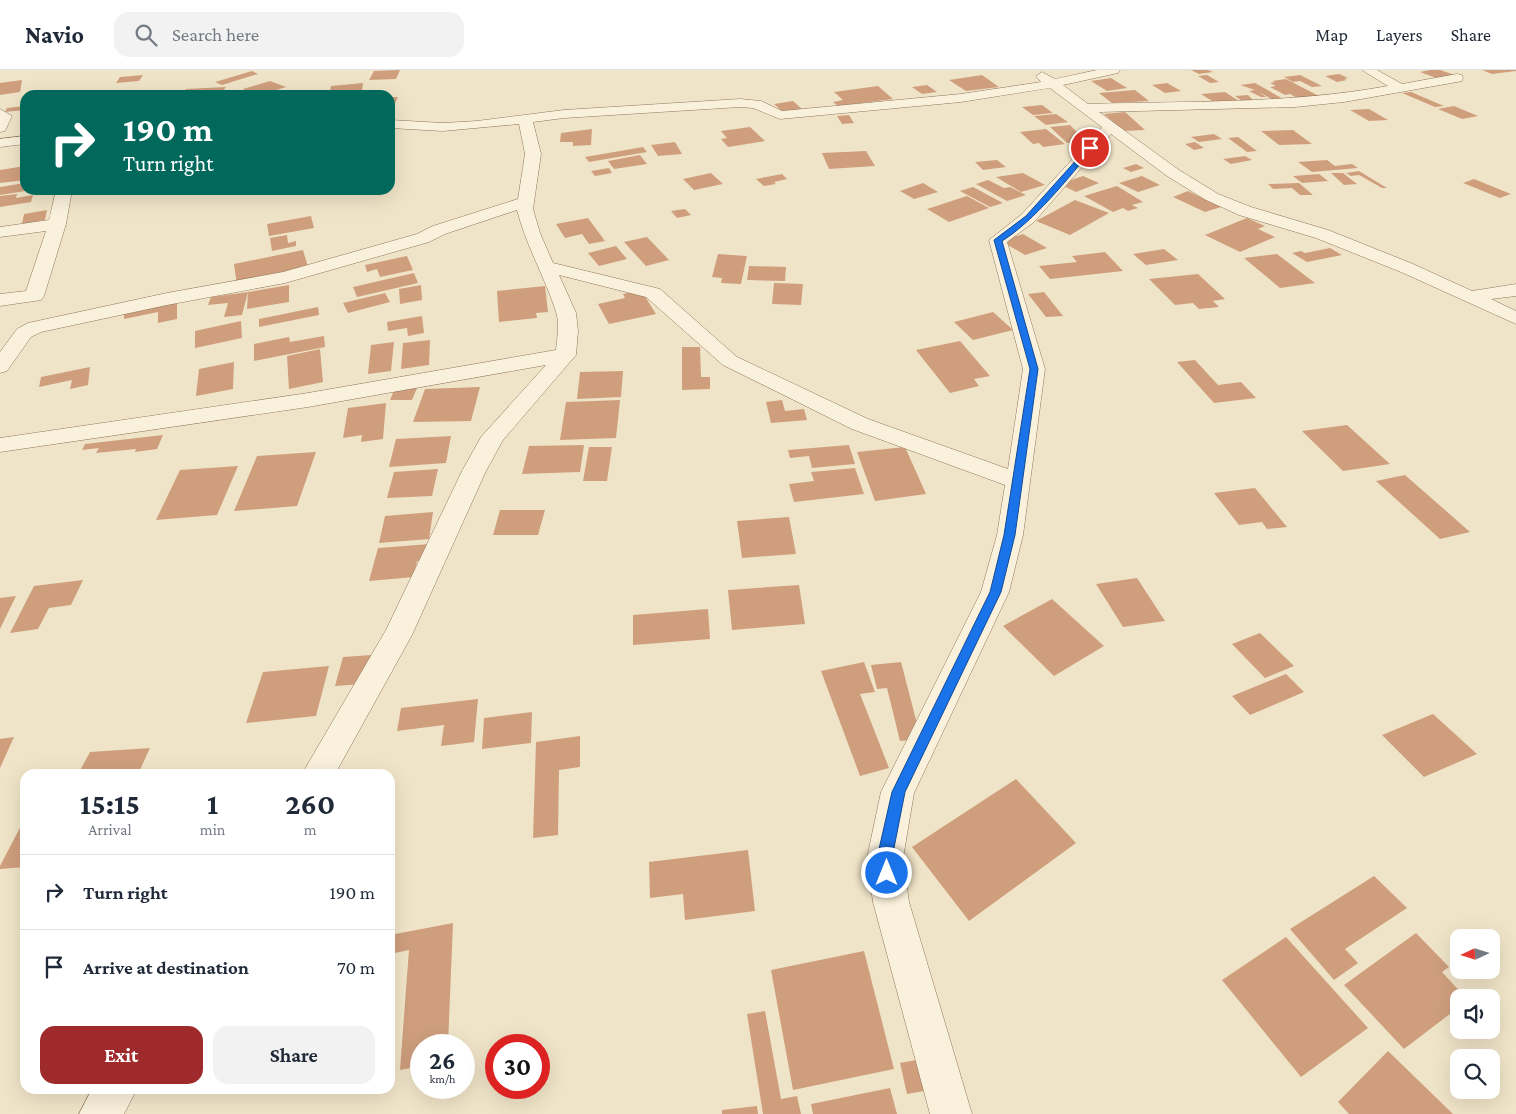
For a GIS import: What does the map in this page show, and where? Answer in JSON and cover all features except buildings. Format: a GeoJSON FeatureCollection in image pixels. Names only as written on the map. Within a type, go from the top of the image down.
{"type":"FeatureCollection","features":[{"type":"Feature","properties":{"kind":"street"},"geometry":{"type":"LineString","coordinates":[[1034,70],[1173,174],[1212,197],[1246,211],[1322,234],[1408,268],[1516,318]]}},
{"type":"Feature","properties":{"kind":"street"},"geometry":{"type":"LineString","coordinates":[[395,124],[443,127],[564,114],[740,103],[756,104],[780,115],[795,114],[961,98],[1052,84],[1114,70]]}},
{"type":"Feature","properties":{"kind":"street"},"geometry":{"type":"LineString","coordinates":[[1368,70],[1400,88]]}},
{"type":"Feature","properties":{"kind":"street"},"geometry":{"type":"LineString","coordinates":[[1085,108],[1295,103],[1344,98],[1457,78]]}},
{"type":"Feature","properties":{"kind":"street"},"geometry":{"type":"LineString","coordinates":[[0,113],[5,116],[0,128]]}},
{"type":"Feature","properties":{"kind":"street"},"geometry":{"type":"LineString","coordinates":[[321,769],[398,635],[474,471],[493,437],[566,355],[568,331],[566,313],[531,232],[525,209],[533,154],[524,119]]}},
{"type":"Feature","properties":{"kind":"street"},"geometry":{"type":"LineString","coordinates":[[951,1114],[891,902],[885,858],[898,792],[996,592],[1010,535],[1034,369],[998,240],[1013,231],[1028,218],[1110,127]]}},
{"type":"Feature","properties":{"kind":"street"},"geometry":{"type":"LineString","coordinates":[[0,143],[20,141]]}},
{"type":"Feature","properties":{"kind":"street"},"geometry":{"type":"LineString","coordinates":[[0,300],[34,296],[57,224],[63,195]]}},
{"type":"Feature","properties":{"kind":"street"},"geometry":{"type":"LineString","coordinates":[[0,367],[24,333],[35,327],[157,300],[284,277],[423,238],[439,230],[526,202]]}},
{"type":"Feature","properties":{"kind":"street"},"geometry":{"type":"LineString","coordinates":[[0,232],[57,224]]}},
{"type":"Feature","properties":{"kind":"street"},"geometry":{"type":"LineString","coordinates":[[545,266],[653,294],[730,361],[860,424],[1018,481]]}},
{"type":"Feature","properties":{"kind":"street"},"geometry":{"type":"LineString","coordinates":[[1470,296],[1516,290]]}},
{"type":"Feature","properties":{"kind":"street"},"geometry":{"type":"LineString","coordinates":[[0,446],[308,400],[566,355]]}},
{"type":"Feature","properties":{"kind":"street"},"geometry":{"type":"LineString","coordinates":[[100,1114],[113,1094]]}},
{"type":"Feature","properties":{"kind":"route"},"geometry":{"type":"LineString","coordinates":[[887,873],[885,858],[898,792],[996,592],[1010,535],[1034,369],[998,240],[1013,231],[1028,218],[1090,148]]}}]}
